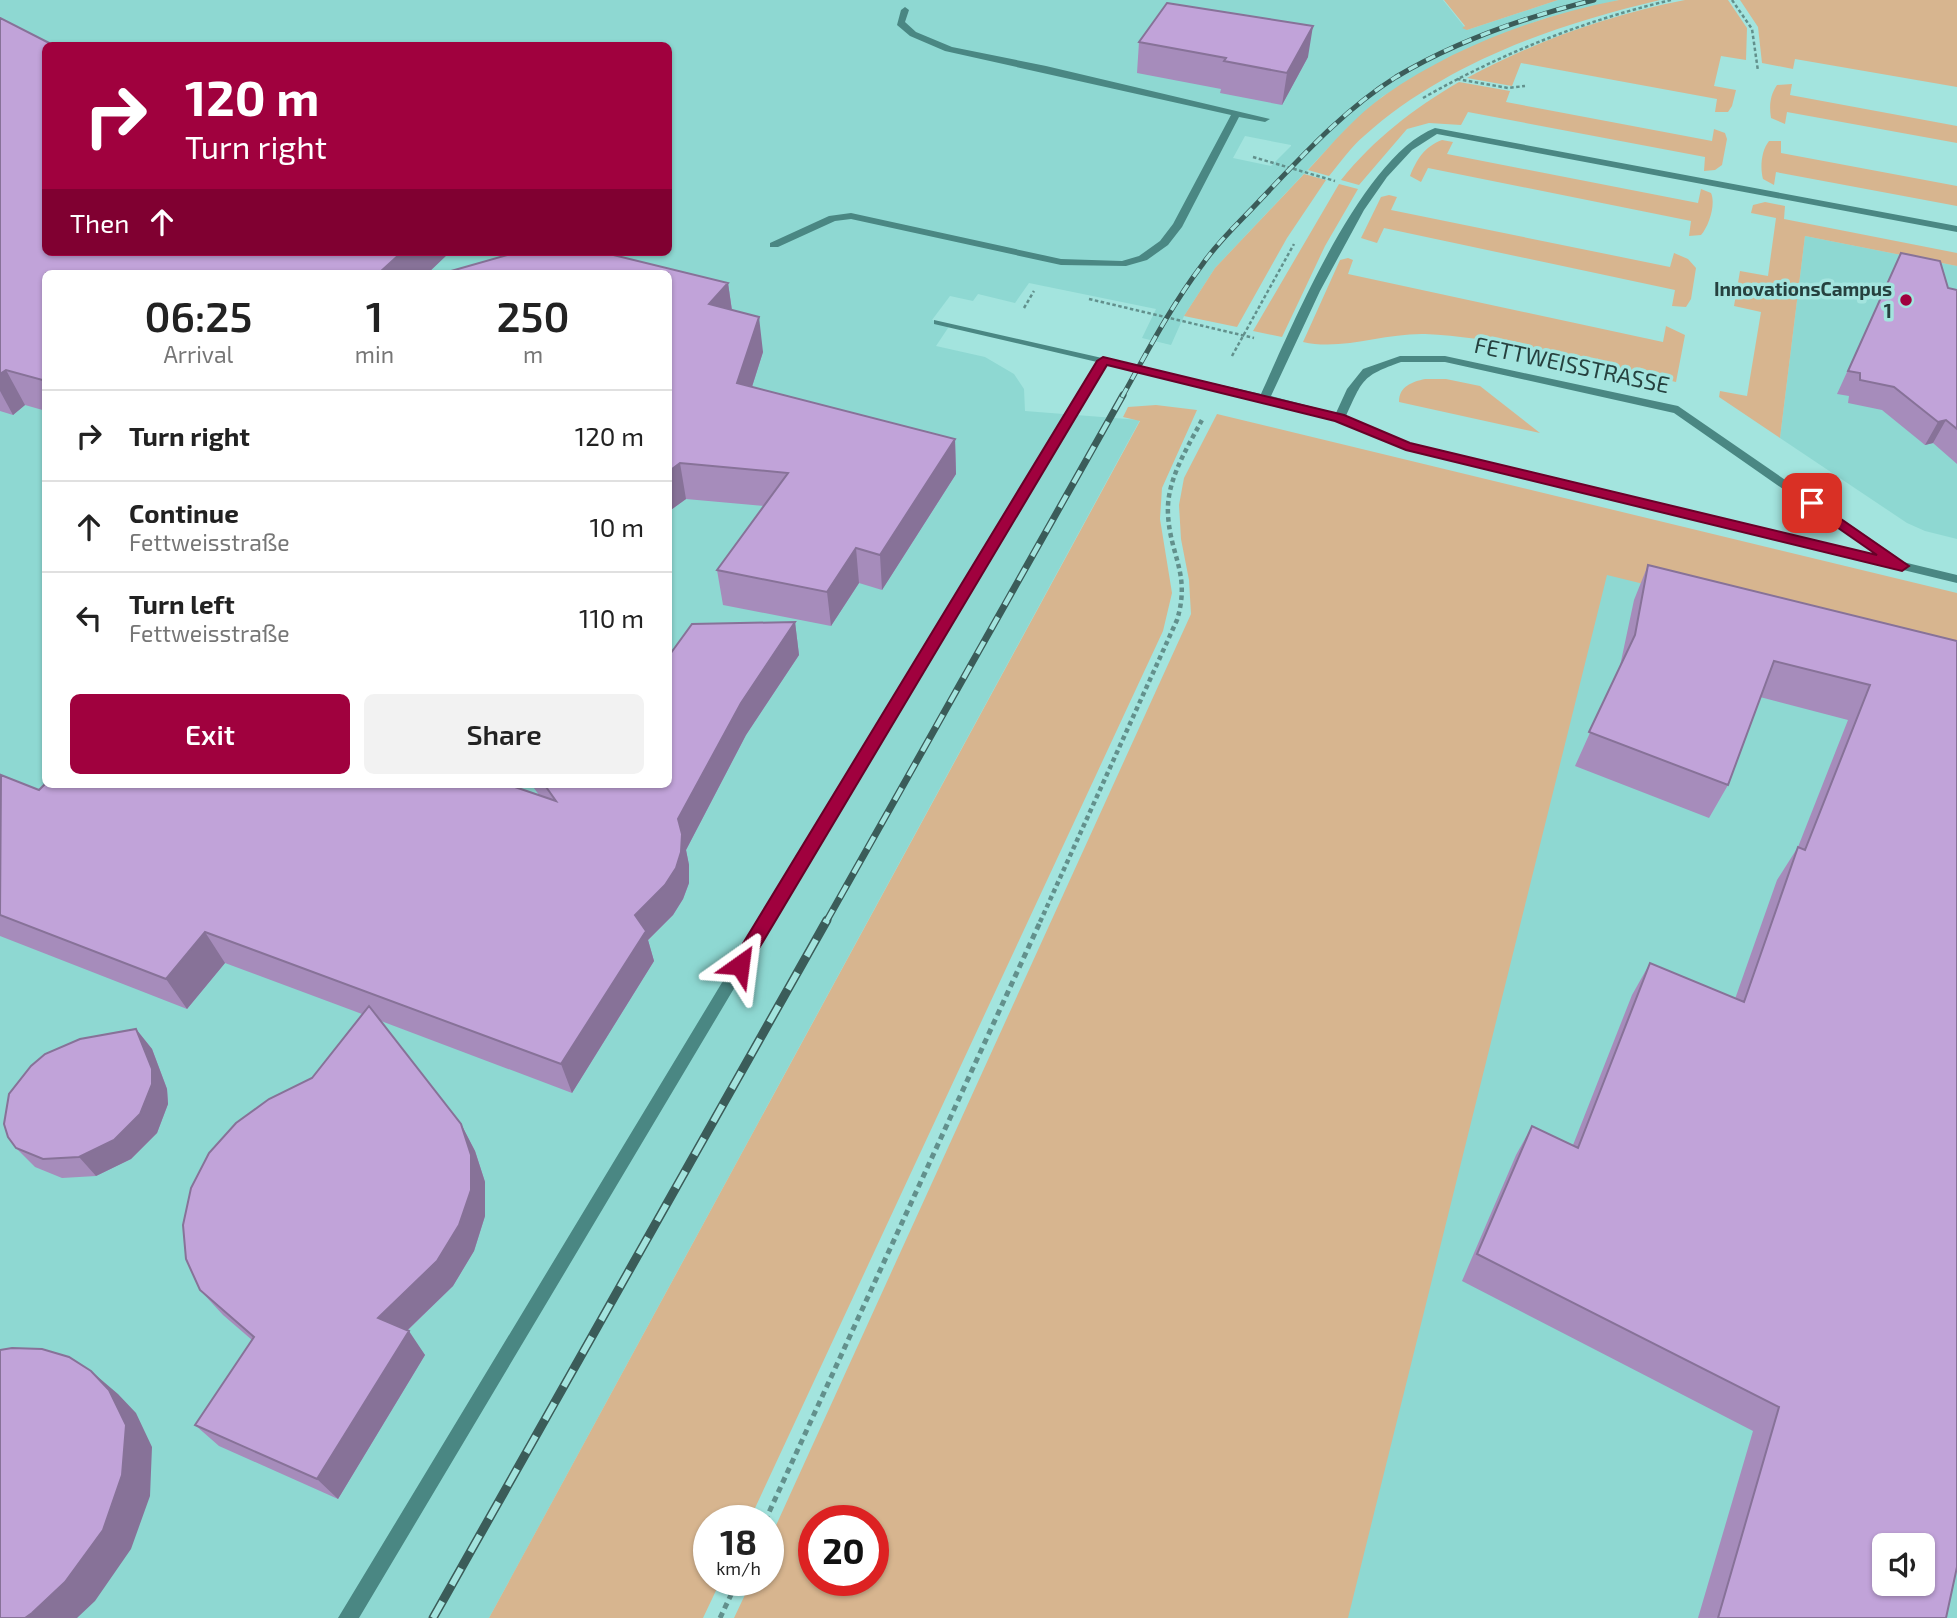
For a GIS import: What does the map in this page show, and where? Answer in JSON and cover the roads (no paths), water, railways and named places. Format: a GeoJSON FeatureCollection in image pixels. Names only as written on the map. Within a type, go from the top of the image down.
{"type":"FeatureCollection","features":[{"type":"Feature","properties":{"kind":"lane"},"geometry":{"type":"LineString","coordinates":[[905,10],[900,23],[912,36],[944,47],[1166,100],[1265,120]]}},
{"type":"Feature","properties":{"kind":"lane"},"geometry":{"type":"LineString","coordinates":[[774,245],[833,218],[851,216],[1061,262],[1122,264],[1143,258],[1154,251],[1178,225],[1236,114]]}},
{"type":"Feature","properties":{"kind":"lane"},"geometry":{"type":"LineString","coordinates":[[1265,398],[1370,190],[1419,138],[1435,131],[1957,229]]}},
{"type":"Feature","properties":{"kind":"lane","name":"FETTWEISSTRASSE"},"geometry":{"type":"LineString","coordinates":[[939,322],[1265,398],[1340,418],[1406,446],[1957,579]]}},
{"type":"Feature","properties":{"kind":"lane","name":"FETTWEISSTRASSE"},"geometry":{"type":"LineString","coordinates":[[1340,418],[1353,389],[1367,371],[1400,359],[1445,359],[1678,410],[1902,566]]}},
{"type":"Feature","properties":{"kind":"lane"},"geometry":{"type":"LineString","coordinates":[[348,1618],[1103,361]]}},
{"type":"Feature","properties":{"kind":"railway"},"geometry":{"type":"LineString","coordinates":[[1122,397],[1170,313],[1209,256],[1309,149],[1359,103],[1396,77],[1468,41],[1517,22],[1594,0]]}},
{"type":"Feature","properties":{"kind":"railway"},"geometry":{"type":"LineString","coordinates":[[826,922],[1123,395]]}},
{"type":"Feature","properties":{"kind":"railway"},"geometry":{"type":"LineString","coordinates":[[433,1618],[827,920]]}},
{"type":"Feature","properties":{"kind":"place","name":"InnovationsCampus 1"},"geometry":{"type":"Point","coordinates":[1906,300]}}]}
